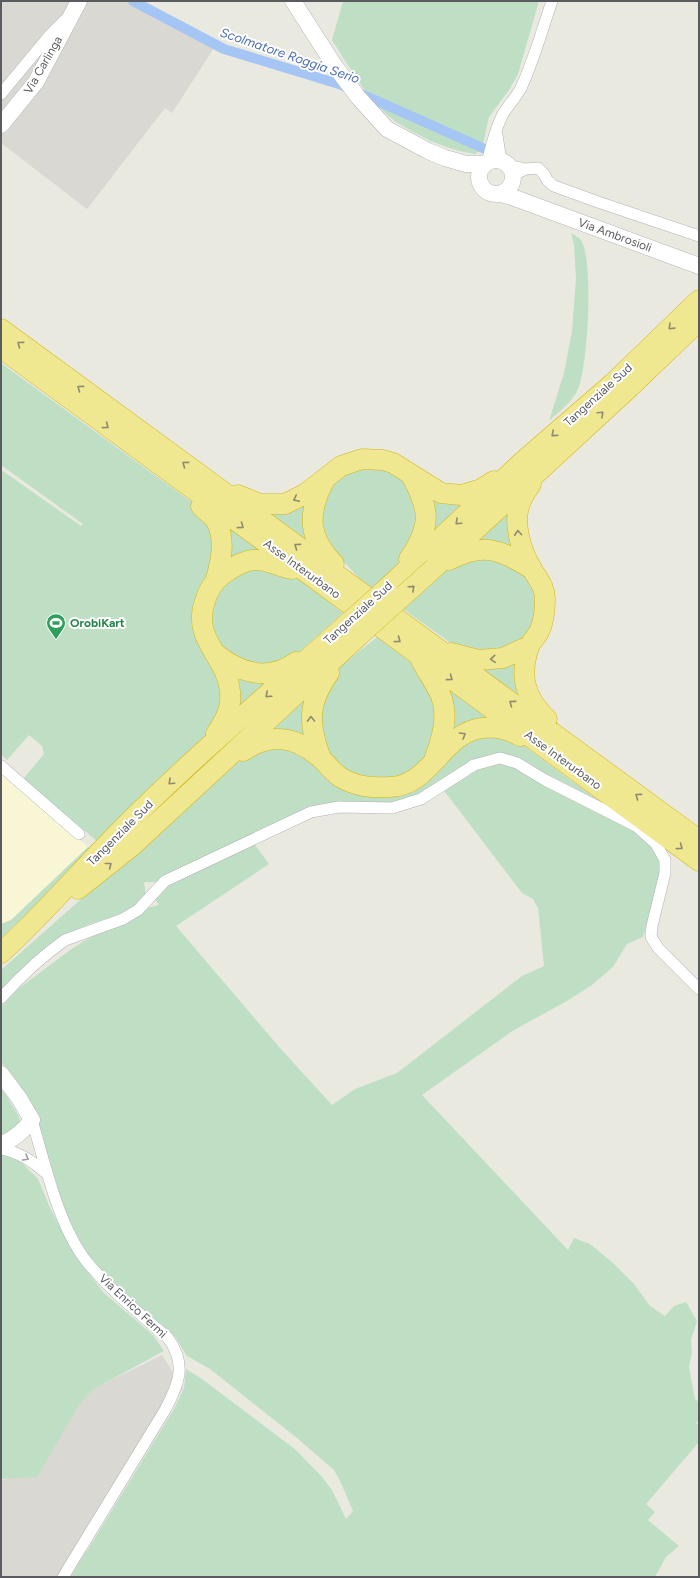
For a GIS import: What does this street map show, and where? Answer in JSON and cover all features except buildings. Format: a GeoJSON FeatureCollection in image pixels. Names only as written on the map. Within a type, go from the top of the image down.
{"type":"FeatureCollection","features":[{"type":"Feature","properties":{"kind":"highway","name":"Tangenziale Sud"},"geometry":{"type":"LineString","coordinates":[[23,932],[132,846],[153,827],[201,782],[356,628],[387,588],[522,462],[613,383],[699,300]]}},
{"type":"Feature","properties":{"kind":"highway","name":"Tangenziale Sud"},"geometry":{"type":"LineString","coordinates":[[23,932],[119,831],[204,751],[356,628],[434,568],[699,321]]}},
{"type":"Feature","properties":{"kind":"highway","name":"Asse Interurbano"},"geometry":{"type":"LineString","coordinates":[[1,329],[363,593],[440,651],[583,765],[699,861]]}},
{"type":"Feature","properties":{"kind":"highway","name":"Asse Interurbano"},"geometry":{"type":"LineString","coordinates":[[1,348],[418,655],[699,840]]}},
{"type":"Feature","properties":{"kind":"highway"},"geometry":{"type":"LineString","coordinates":[[217,487],[260,504],[285,504],[306,494],[341,466],[352,461],[368,458],[393,463],[441,493],[462,495],[481,489],[522,462]]}},
{"type":"Feature","properties":{"kind":"highway"},"geometry":{"type":"LineString","coordinates":[[541,469],[521,501],[517,520],[519,540],[532,569],[541,581],[545,598],[544,615],[539,631],[529,646],[524,673],[526,688],[529,697],[583,765]]}},
{"type":"Feature","properties":{"kind":"highway"},"geometry":{"type":"LineString","coordinates":[[387,588],[410,557],[423,535],[427,522],[426,508],[421,492],[411,475]]}},
{"type":"Feature","properties":{"kind":"highway"},"geometry":{"type":"LineString","coordinates":[[327,476],[318,495],[313,512],[313,528],[315,537],[325,554],[363,593]]}},
{"type":"Feature","properties":{"kind":"highway"},"geometry":{"type":"LineString","coordinates":[[198,494],[201,507],[216,520],[222,541],[222,554],[216,579],[206,596],[201,615],[201,625],[204,634],[224,671],[228,682],[230,701],[226,720],[204,751]]}},
{"type":"Feature","properties":{"kind":"highway"},"geometry":{"type":"LineString","coordinates":[[434,568],[460,555],[479,549],[510,555],[532,569]]}},
{"type":"Feature","properties":{"kind":"highway"},"geometry":{"type":"LineString","coordinates":[[216,579],[236,566],[255,560],[274,562],[287,568],[302,570]]}},
{"type":"Feature","properties":{"kind":"highway"},"geometry":{"type":"LineString","coordinates":[[213,651],[226,661],[248,672],[259,674],[272,673],[292,665],[356,628]]}},
{"type":"Feature","properties":{"kind":"highway"},"geometry":{"type":"LineString","coordinates":[[320,756],[312,734],[312,704],[323,681],[332,669],[356,628]]}},
{"type":"Feature","properties":{"kind":"highway"},"geometry":{"type":"LineString","coordinates":[[440,651],[478,660],[502,658],[529,646]]}},
{"type":"Feature","properties":{"kind":"highway"},"geometry":{"type":"LineString","coordinates":[[418,655],[442,696],[444,707],[442,736],[434,761]]}},
{"type":"Feature","properties":{"kind":"highway"},"geometry":{"type":"LineString","coordinates":[[201,782],[238,753],[252,745],[271,740],[292,740],[300,743],[320,756],[330,768],[341,777],[366,788],[395,787],[416,778],[460,736],[480,728],[494,727],[506,729],[583,765]]}},
{"type":"Feature","properties":{"kind":"highway"},"geometry":{"type":"LineString","coordinates":[[1,953],[23,932]]}},
{"type":"Feature","properties":{"kind":"street"},"geometry":{"type":"LineString","coordinates":[[293,1],[334,66],[358,97],[387,129],[428,151],[466,164],[505,168],[538,168],[554,186],[699,236]]}},
{"type":"Feature","properties":{"kind":"street"},"geometry":{"type":"LineString","coordinates":[[505,168],[480,171],[480,185],[487,192],[496,195],[501,194],[508,189],[505,168],[496,132],[502,115],[516,97],[529,70],[552,1]]}},
{"type":"Feature","properties":{"kind":"street"},"geometry":{"type":"LineString","coordinates":[[1,94],[76,6]]}},
{"type":"Feature","properties":{"kind":"street","name":"Via Carlinga"},"geometry":{"type":"LineString","coordinates":[[1,125],[36,82],[76,6]]}},
{"type":"Feature","properties":{"kind":"street"},"geometry":{"type":"LineString","coordinates":[[445,158],[479,180]]}},
{"type":"Feature","properties":{"kind":"street"},"geometry":{"type":"LineString","coordinates":[[505,168],[531,204]]}},
{"type":"Feature","properties":{"kind":"street","name":"Via Ambrosioli"},"geometry":{"type":"LineString","coordinates":[[501,194],[699,266]]}},
{"type":"Feature","properties":{"kind":"street"},"geometry":{"type":"LineString","coordinates":[[1,998],[28,969],[65,940],[123,919],[130,915],[165,882],[179,875],[311,812],[339,807],[392,808],[421,798],[474,765],[500,758],[517,763],[545,780],[636,826],[656,844],[665,860],[665,873],[652,926],[651,938],[658,948],[699,989]]}},
{"type":"Feature","properties":{"kind":"street"},"geometry":{"type":"LineString","coordinates":[[1,766],[79,834]]}},
{"type":"Feature","properties":{"kind":"street","name":"Via Enrico Fermi"},"geometry":{"type":"LineString","coordinates":[[1,1074],[19,1098],[32,1120],[56,1203],[70,1234],[86,1261],[117,1294],[168,1338],[174,1346],[178,1359],[179,1372],[176,1389],[62,1577]]}},
{"type":"Feature","properties":{"kind":"street"},"geometry":{"type":"LineString","coordinates":[[1,1145],[14,1139],[32,1120]]}},
{"type":"Feature","properties":{"kind":"street"},"geometry":{"type":"LineString","coordinates":[[1,1150],[21,1155],[48,1174]]}},
{"type":"Feature","properties":{"kind":"shaded area"},"geometry":{"type":"Polygon","coordinates":[[[1,1],[76,1],[35,81],[1,122],[1,1]]]}},
{"type":"Feature","properties":{"kind":"shaded area"},"geometry":{"type":"Polygon","coordinates":[[[84,1],[125,1],[214,48],[172,113],[165,108],[87,209],[1,143],[1,134],[42,86],[84,1]]]}},
{"type":"Feature","properties":{"kind":"shaded area"},"geometry":{"type":"Polygon","coordinates":[[[1,771],[88,847],[11,920],[1,924],[1,771]]]}},
{"type":"Feature","properties":{"kind":"shaded area"},"geometry":{"type":"Polygon","coordinates":[[[162,1355],[183,1388],[81,1548],[136,1577],[1,1577],[1,1480],[18,1477],[91,1390],[162,1355]]]}},
{"type":"Feature","properties":{"kind":"green space"},"geometry":{"type":"Polygon","coordinates":[[[343,1],[539,1],[518,74],[509,90],[489,117],[482,149],[475,154],[453,149],[431,141],[409,130],[386,114],[360,84],[332,40],[343,1]]]}},
{"type":"Feature","properties":{"kind":"green space"},"geometry":{"type":"Polygon","coordinates":[[[571,233],[581,240],[585,251],[587,269],[588,314],[585,359],[578,389],[569,403],[549,421],[564,373],[572,331],[576,278],[574,245],[571,233]]]}},
{"type":"Feature","properties":{"kind":"green space"},"geometry":{"type":"Polygon","coordinates":[[[1,363],[193,503],[212,527],[216,544],[204,585],[224,687],[214,730],[98,842],[23,779],[44,754],[42,746],[29,735],[7,760],[1,754],[1,473],[3,471],[81,526],[83,524],[1,465],[1,363]]]}},
{"type":"Feature","properties":{"kind":"green space"},"geometry":{"type":"Polygon","coordinates":[[[368,466],[400,473],[420,514],[408,554],[370,590],[331,548],[324,538],[320,512],[329,488],[348,471],[368,466]]]}},
{"type":"Feature","properties":{"kind":"green space"},"geometry":{"type":"Polygon","coordinates":[[[425,488],[471,498],[428,542],[425,488]]]}},
{"type":"Feature","properties":{"kind":"green space"},"geometry":{"type":"Polygon","coordinates":[[[308,498],[320,555],[266,510],[308,498]]]}},
{"type":"Feature","properties":{"kind":"green space"},"geometry":{"type":"Polygon","coordinates":[[[515,500],[516,547],[465,546],[515,500]]]}},
{"type":"Feature","properties":{"kind":"green space"},"geometry":{"type":"Polygon","coordinates":[[[222,519],[266,553],[232,563],[222,519]]]}},
{"type":"Feature","properties":{"kind":"green space"},"geometry":{"type":"Polygon","coordinates":[[[470,555],[519,567],[532,585],[535,603],[534,617],[529,635],[508,647],[478,652],[452,644],[403,609],[449,568],[470,555]]]}},
{"type":"Feature","properties":{"kind":"green space"},"geometry":{"type":"Polygon","coordinates":[[[245,567],[294,575],[343,613],[298,653],[261,669],[219,647],[208,612],[211,596],[245,567]]]}},
{"type":"Feature","properties":{"kind":"green space"},"geometry":{"type":"Polygon","coordinates":[[[377,637],[418,668],[437,699],[431,752],[419,765],[398,777],[363,779],[333,762],[317,732],[325,688],[337,669],[377,637]]]}},
{"type":"Feature","properties":{"kind":"green space"},"geometry":{"type":"Polygon","coordinates":[[[523,653],[526,701],[467,661],[523,653]]]}},
{"type":"Feature","properties":{"kind":"green space"},"geometry":{"type":"Polygon","coordinates":[[[229,675],[276,678],[233,720],[229,675]]]}},
{"type":"Feature","properties":{"kind":"green space"},"geometry":{"type":"Polygon","coordinates":[[[436,675],[505,726],[454,734],[436,675]]]}},
{"type":"Feature","properties":{"kind":"green space"},"geometry":{"type":"Polygon","coordinates":[[[311,690],[308,735],[262,737],[311,690]]]}},
{"type":"Feature","properties":{"kind":"green space"},"geometry":{"type":"Polygon","coordinates":[[[476,734],[517,741],[606,806],[498,756],[420,797],[391,806],[338,804],[158,882],[144,882],[145,894],[142,900],[136,905],[119,914],[76,929],[60,938],[32,959],[1,991],[1,970],[238,760],[252,750],[290,747],[371,797],[476,734]]]}},
{"type":"Feature","properties":{"kind":"green space"},"geometry":{"type":"Polygon","coordinates":[[[500,760],[626,824],[652,843],[663,868],[643,937],[627,944],[613,967],[592,985],[567,1001],[514,1030],[422,1095],[568,1250],[574,1238],[590,1244],[612,1262],[634,1284],[650,1306],[665,1316],[674,1306],[686,1302],[697,1321],[691,1340],[692,1352],[689,1367],[695,1399],[699,1402],[699,1419],[696,1423],[699,1426],[699,1442],[646,1504],[655,1512],[648,1520],[679,1546],[666,1557],[655,1577],[71,1577],[174,1409],[184,1388],[186,1369],[202,1379],[296,1450],[322,1477],[332,1490],[346,1519],[353,1511],[334,1470],[297,1438],[210,1369],[187,1356],[176,1338],[103,1274],[92,1260],[66,1214],[39,1126],[14,1077],[1,1062],[1,1007],[18,989],[70,950],[89,938],[130,921],[150,907],[159,905],[153,896],[166,884],[253,842],[269,864],[176,926],[280,1048],[332,1105],[355,1089],[397,1073],[522,976],[544,966],[538,908],[533,899],[522,893],[442,788],[475,767],[500,760]]]}},
{"type":"Feature","properties":{"kind":"green space"},"geometry":{"type":"Polygon","coordinates":[[[88,847],[91,849],[1,938],[1,924],[11,920],[88,847]]]}},
{"type":"Feature","properties":{"kind":"green space"},"geometry":{"type":"Polygon","coordinates":[[[1,1087],[18,1115],[21,1124],[1,1138],[1,1087]]]}},
{"type":"Feature","properties":{"kind":"green space"},"geometry":{"type":"Polygon","coordinates":[[[1,1154],[21,1162],[38,1179],[51,1210],[76,1257],[103,1292],[153,1335],[164,1351],[92,1390],[79,1405],[37,1477],[1,1479],[1,1154]]]}},
{"type":"Feature","properties":{"kind":"waterway","name":"Scolmatore Roggia Serio"},"geometry":{"type":"LineString","coordinates":[[133,1],[224,49],[339,84],[485,149]]}},
{"type":"Feature","properties":{"kind":"place","name":"OrobiKart"},"geometry":{"type":"Point","coordinates":[56,640]}}]}
